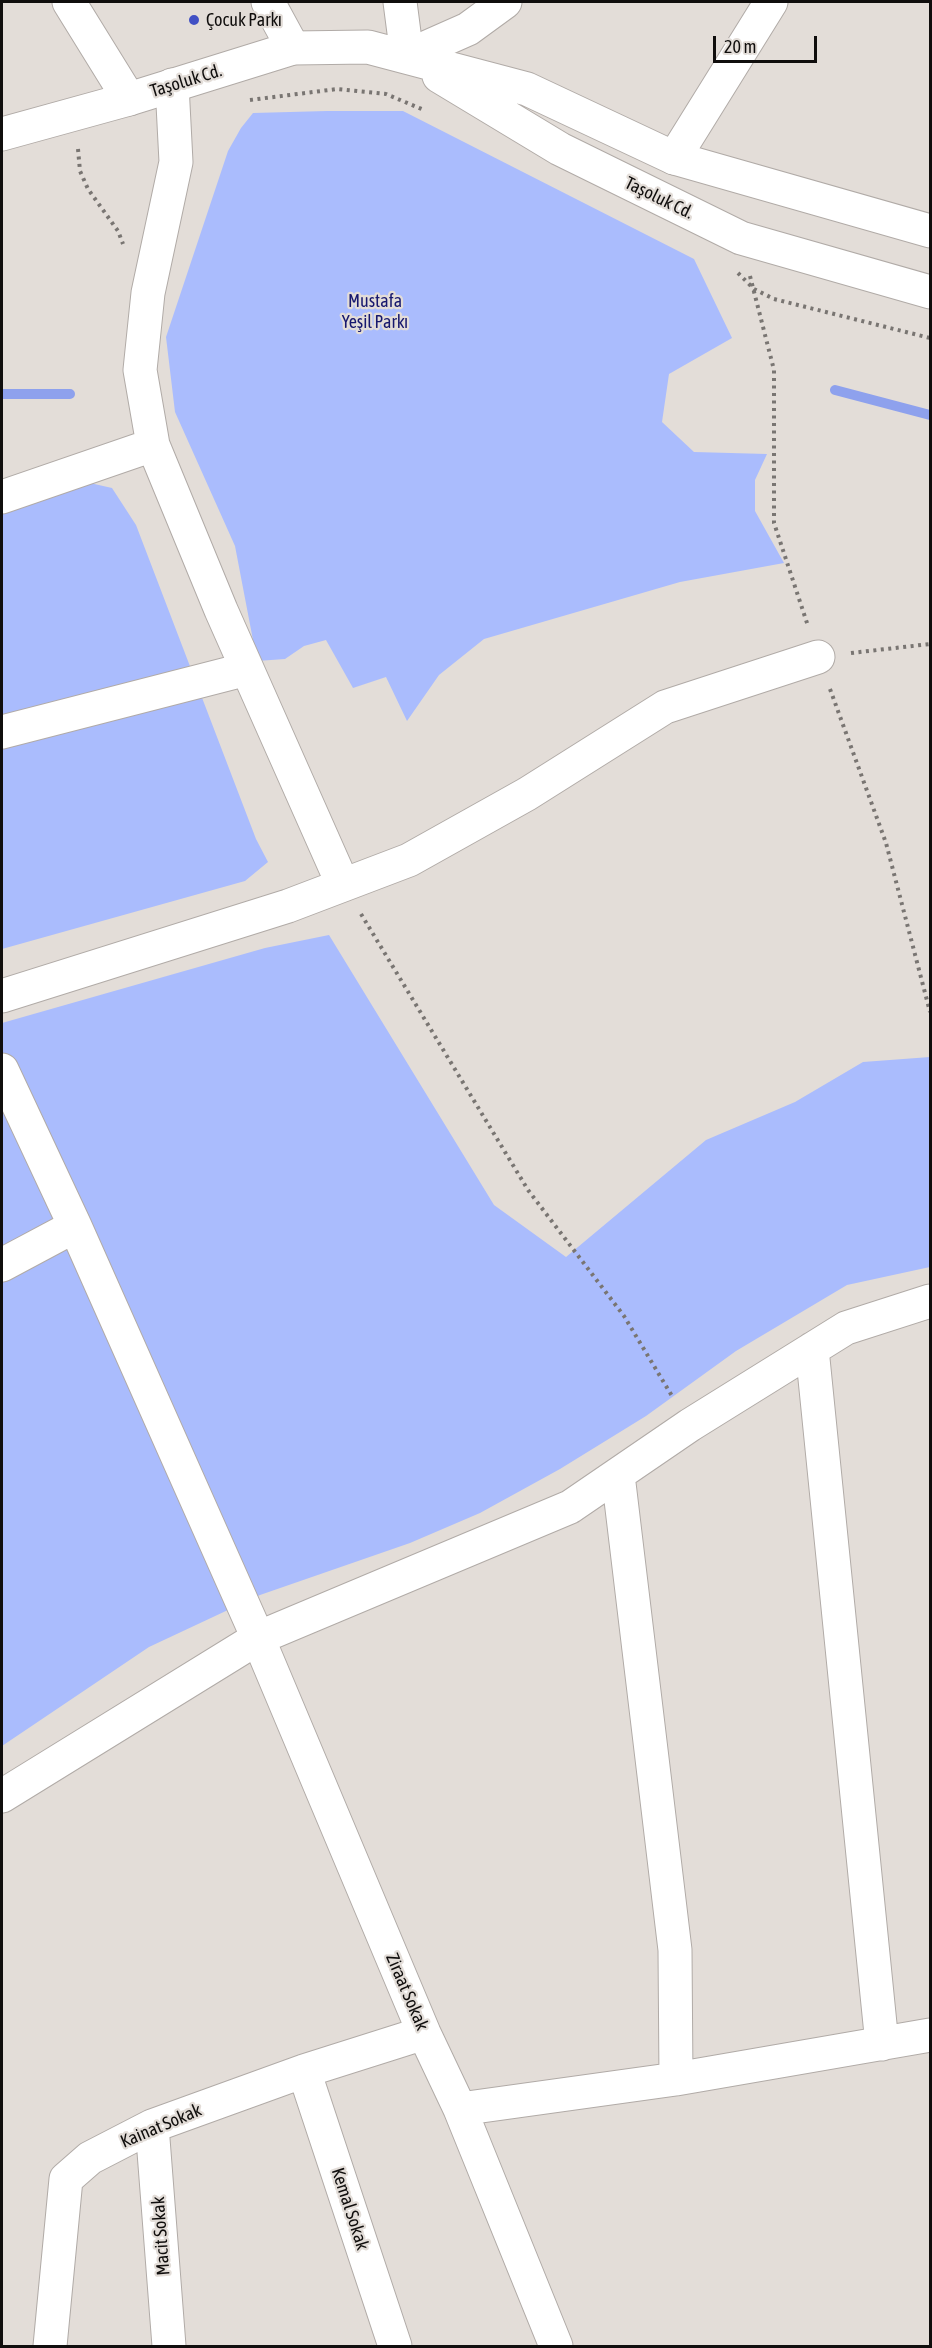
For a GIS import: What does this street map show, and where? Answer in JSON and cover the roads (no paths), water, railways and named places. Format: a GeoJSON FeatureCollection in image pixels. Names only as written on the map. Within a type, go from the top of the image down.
{"type":"FeatureCollection","features":[{"type":"Feature","properties":{"kind":"street"},"geometry":{"type":"LineString","coordinates":[[69,2],[129,99]]}},
{"type":"Feature","properties":{"kind":"street"},"geometry":{"type":"LineString","coordinates":[[268,2],[293,48]]}},
{"type":"Feature","properties":{"kind":"street"},"geometry":{"type":"LineString","coordinates":[[400,2],[407,56],[468,29],[505,2]]}},
{"type":"Feature","properties":{"kind":"street"},"geometry":{"type":"LineString","coordinates":[[674,158],[771,2]]}},
{"type":"Feature","properties":{"kind":"street","name":"Taşoluk Cd."},"geometry":{"type":"LineString","coordinates":[[2,134],[129,99],[293,48],[368,47],[527,89],[674,158],[928,227]]}},
{"type":"Feature","properties":{"kind":"street","name":"Taşoluk Cd."},"geometry":{"type":"LineString","coordinates":[[407,56],[560,149],[741,238],[930,292]]}},
{"type":"Feature","properties":{"kind":"street"},"geometry":{"type":"LineString","coordinates":[[172,86],[176,162],[148,293],[140,370],[153,445],[247,669],[344,885]]}},
{"type":"Feature","properties":{"kind":"street"},"geometry":{"type":"LineString","coordinates":[[2,497],[153,445]]}},
{"type":"Feature","properties":{"kind":"street"},"geometry":{"type":"LineString","coordinates":[[2,996],[288,906],[419,855],[527,794],[665,707],[818,657]]}},
{"type":"Feature","properties":{"kind":"street"},"geometry":{"type":"LineString","coordinates":[[2,732],[247,669]]}},
{"type":"Feature","properties":{"kind":"street","name":"Ziraat Sokak"},"geometry":{"type":"LineString","coordinates":[[2,1070],[75,1226],[258,1638],[424,2033],[460,2109],[556,2346]]}},
{"type":"Feature","properties":{"kind":"street"},"geometry":{"type":"LineString","coordinates":[[2,1265],[75,1226]]}},
{"type":"Feature","properties":{"kind":"street"},"geometry":{"type":"LineString","coordinates":[[2,1796],[258,1638],[570,1507],[690,1425],[846,1328],[930,1301]]}},
{"type":"Feature","properties":{"kind":"street"},"geometry":{"type":"LineString","coordinates":[[812,1349],[882,2043]]}},
{"type":"Feature","properties":{"kind":"street"},"geometry":{"type":"LineString","coordinates":[[618,1474],[675,1950],[676,2079]]}},
{"type":"Feature","properties":{"kind":"street","name":"Kainat Sokak"},"geometry":{"type":"LineString","coordinates":[[50,2346],[66,2179],[90,2158],[152,2126],[304,2071],[424,2033]]}},
{"type":"Feature","properties":{"kind":"street"},"geometry":{"type":"LineString","coordinates":[[460,2109],[676,2079],[930,2035]]}},
{"type":"Feature","properties":{"kind":"street","name":"Kemal Sokak"},"geometry":{"type":"LineString","coordinates":[[304,2071],[395,2346]]}},
{"type":"Feature","properties":{"kind":"street","name":"Macit Sokak"},"geometry":{"type":"LineString","coordinates":[[152,2126],[169,2346]]}},
{"type":"Feature","properties":{"kind":"waterway"},"geometry":{"type":"LineString","coordinates":[[835,390],[930,415]]}},
{"type":"Feature","properties":{"kind":"waterway"},"geometry":{"type":"LineString","coordinates":[[2,394],[70,394]]}},
{"type":"Feature","properties":{"kind":"place","name":"Çocuk Parkı"},"geometry":{"type":"Point","coordinates":[194,20]}},
{"type":"Feature","properties":{"kind":"park label","name":"Mustafa Yeşil Parkı"},"geometry":{"type":"Point","coordinates":[375,311]}}]}
